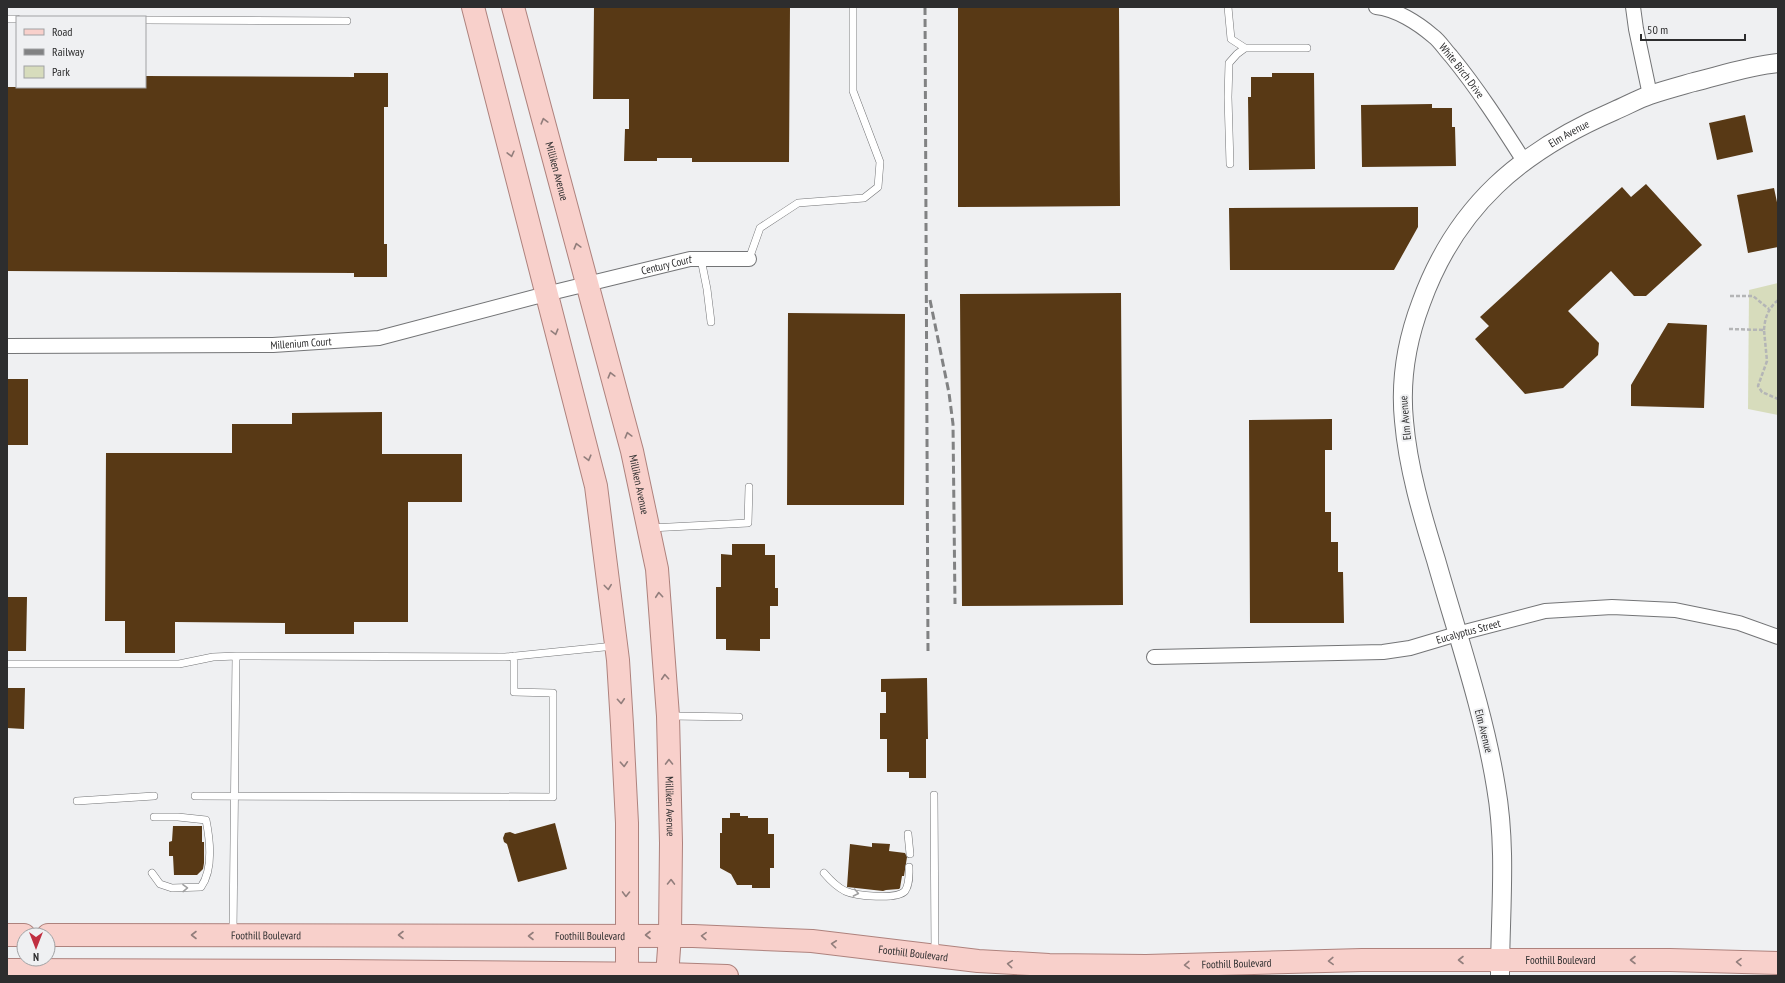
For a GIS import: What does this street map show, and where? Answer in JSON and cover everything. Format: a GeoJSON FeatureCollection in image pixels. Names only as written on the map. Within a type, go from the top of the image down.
{"type":"FeatureCollection","features":[{"type":"Feature","properties":{"kind":"main road"},"geometry":{"type":"LineString","coordinates":[[473,7],[596,486],[616,646],[622,722],[627,823],[626,975]]}},
{"type":"Feature","properties":{"kind":"main road","name":"Milliken Avenue"},"geometry":{"type":"LineString","coordinates":[[513,7],[632,451],[657,569],[668,716],[671,843],[670,935],[667,975]]}},
{"type":"Feature","properties":{"kind":"main road","name":"Foothill Boulevard"},"geometry":{"type":"LineString","coordinates":[[56,935],[670,935],[812,941],[1024,965],[1084,966],[1146,966],[1362,960],[1500,968],[1670,960],[1778,963]]}},
{"type":"Feature","properties":{"kind":"main road"},"geometry":{"type":"LineString","coordinates":[[7,970],[337,971],[727,976]]}},
{"type":"Feature","properties":{"kind":"street","name":"White Birch Drive"},"geometry":{"type":"LineString","coordinates":[[1376,7],[1384,8],[1413,22],[1434,36],[1465,74],[1495,116],[1524,161]]}},
{"type":"Feature","properties":{"kind":"street"},"geometry":{"type":"LineString","coordinates":[[1633,7],[1636,29],[1650,95]]}},
{"type":"Feature","properties":{"kind":"street","name":"Elm Avenue"},"geometry":{"type":"LineString","coordinates":[[1500,968],[1502,842],[1497,790],[1488,743],[1420,508],[1404,421],[1402,392],[1406,360],[1417,313],[1428,282],[1442,254],[1468,215],[1501,180],[1524,161],[1557,139],[1584,124],[1650,95],[1753,66],[1778,63]]}},
{"type":"Feature","properties":{"kind":"street","name":"Century Court"},"geometry":{"type":"LineString","coordinates":[[587,284],[690,259],[748,259]]}},
{"type":"Feature","properties":{"kind":"street","name":"Millenium Court"},"geometry":{"type":"LineString","coordinates":[[7,346],[273,345],[379,338],[587,284]]}},
{"type":"Feature","properties":{"kind":"street","name":"Eucalyptus Street"},"geometry":{"type":"LineString","coordinates":[[1154,657],[1234,654],[1383,652],[1410,648],[1545,611],[1612,607],[1675,610],[1739,624],[1778,637]]}},
{"type":"Feature","properties":{"kind":"lane"},"geometry":{"type":"LineString","coordinates":[[748,259],[760,228],[798,203],[864,198],[878,187],[880,162],[853,91],[853,7]]}},
{"type":"Feature","properties":{"kind":"lane"},"geometry":{"type":"LineString","coordinates":[[1228,7],[1231,39],[1245,48],[1307,48]]}},
{"type":"Feature","properties":{"kind":"lane"},"geometry":{"type":"LineString","coordinates":[[146,20],[347,21]]}},
{"type":"Feature","properties":{"kind":"lane"},"geometry":{"type":"LineString","coordinates":[[1230,164],[1228,97],[1229,64],[1237,54],[1245,48]]}},
{"type":"Feature","properties":{"kind":"lane"},"geometry":{"type":"LineString","coordinates":[[701,259],[707,289],[711,322]]}},
{"type":"Feature","properties":{"kind":"lane"},"geometry":{"type":"LineString","coordinates":[[648,528],[748,523],[750,487]]}},
{"type":"Feature","properties":{"kind":"lane"},"geometry":{"type":"LineString","coordinates":[[7,664],[179,664],[213,657],[236,656],[514,656],[616,646]]}},
{"type":"Feature","properties":{"kind":"lane"},"geometry":{"type":"LineString","coordinates":[[233,935],[236,656]]}},
{"type":"Feature","properties":{"kind":"lane"},"geometry":{"type":"LineString","coordinates":[[195,796],[553,797],[553,693],[514,692],[514,656]]}},
{"type":"Feature","properties":{"kind":"lane"},"geometry":{"type":"LineString","coordinates":[[668,716],[739,717]]}},
{"type":"Feature","properties":{"kind":"lane"},"geometry":{"type":"LineString","coordinates":[[934,795],[935,955]]}},
{"type":"Feature","properties":{"kind":"lane"},"geometry":{"type":"LineString","coordinates":[[77,801],[154,796]]}},
{"type":"Feature","properties":{"kind":"lane"},"geometry":{"type":"LineString","coordinates":[[152,873],[160,884],[172,888],[201,887],[206,880],[209,867],[208,830],[206,820],[178,817],[154,818]]}},
{"type":"Feature","properties":{"kind":"lane"},"geometry":{"type":"LineString","coordinates":[[908,834],[910,854]]}},
{"type":"Feature","properties":{"kind":"lane"},"geometry":{"type":"LineString","coordinates":[[824,873],[834,883],[846,891],[860,894],[896,896],[905,891],[908,882],[909,867]]}},
{"type":"Feature","properties":{"kind":"path"},"geometry":{"type":"LineString","coordinates":[[1730,296],[1754,296],[1769,309]]}},
{"type":"Feature","properties":{"kind":"path"},"geometry":{"type":"LineString","coordinates":[[1778,300],[1769,309],[1765,320],[1764,330],[1766,362],[1758,386],[1762,392],[1778,399]]}},
{"type":"Feature","properties":{"kind":"path"},"geometry":{"type":"LineString","coordinates":[[1729,329],[1764,330]]}},
{"type":"Feature","properties":{"kind":"green space"},"geometry":{"type":"Polygon","coordinates":[[[1778,283],[1778,415],[1748,409],[1749,290],[1778,283]]]}},
{"type":"Feature","properties":{"kind":"building"},"geometry":{"type":"Polygon","coordinates":[[[594,7],[790,7],[789,162],[692,162],[692,158],[657,158],[657,161],[624,161],[625,129],[629,129],[629,99],[593,99],[594,7]]]}},
{"type":"Feature","properties":{"kind":"building"},"geometry":{"type":"Polygon","coordinates":[[[958,7],[1119,7],[1120,206],[958,207],[958,7]]]}},
{"type":"Feature","properties":{"kind":"building"},"geometry":{"type":"Polygon","coordinates":[[[354,73],[388,73],[388,107],[384,107],[384,244],[387,244],[387,277],[354,277],[354,273],[7,271],[7,87],[146,88],[146,76],[354,77],[354,73]]]}},
{"type":"Feature","properties":{"kind":"building"},"geometry":{"type":"Polygon","coordinates":[[[1272,73],[1314,73],[1315,169],[1249,170],[1248,97],[1251,97],[1251,77],[1272,77],[1272,73]]]}},
{"type":"Feature","properties":{"kind":"building"},"geometry":{"type":"Polygon","coordinates":[[[1432,104],[1432,108],[1452,108],[1452,127],[1455,127],[1456,166],[1362,167],[1361,105],[1432,104]]]}},
{"type":"Feature","properties":{"kind":"building"},"geometry":{"type":"Polygon","coordinates":[[[1745,115],[1753,152],[1717,160],[1709,123],[1745,115]]]}},
{"type":"Feature","properties":{"kind":"building"},"geometry":{"type":"Polygon","coordinates":[[[1646,184],[1702,245],[1646,296],[1634,296],[1611,271],[1568,311],[1599,343],[1598,355],[1563,388],[1525,394],[1475,339],[1489,326],[1480,317],[1622,187],[1631,197],[1646,184]]]}},
{"type":"Feature","properties":{"kind":"building"},"geometry":{"type":"Polygon","coordinates":[[[1774,188],[1778,207],[1778,247],[1748,253],[1737,195],[1774,188]]]}},
{"type":"Feature","properties":{"kind":"building"},"geometry":{"type":"Polygon","coordinates":[[[1418,207],[1418,227],[1394,270],[1230,270],[1229,208],[1418,207]]]}},
{"type":"Feature","properties":{"kind":"building"},"geometry":{"type":"Polygon","coordinates":[[[1121,293],[1123,605],[962,606],[960,294],[1121,293]]]}},
{"type":"Feature","properties":{"kind":"building"},"geometry":{"type":"Polygon","coordinates":[[[788,313],[905,314],[904,505],[787,505],[788,313]]]}},
{"type":"Feature","properties":{"kind":"building"},"geometry":{"type":"Polygon","coordinates":[[[1668,323],[1707,325],[1704,408],[1631,406],[1631,385],[1668,323]]]}},
{"type":"Feature","properties":{"kind":"building"},"geometry":{"type":"Polygon","coordinates":[[[7,379],[28,379],[28,445],[7,445],[7,379]]]}},
{"type":"Feature","properties":{"kind":"building"},"geometry":{"type":"Polygon","coordinates":[[[382,412],[382,454],[462,454],[462,502],[408,502],[408,622],[354,622],[354,634],[285,634],[285,623],[175,622],[175,653],[125,653],[125,621],[105,621],[106,453],[232,453],[232,424],[292,424],[292,413],[382,412]]]}},
{"type":"Feature","properties":{"kind":"building"},"geometry":{"type":"Polygon","coordinates":[[[1332,419],[1332,450],[1325,450],[1325,512],[1331,512],[1331,542],[1338,542],[1338,572],[1343,572],[1344,623],[1250,623],[1249,420],[1332,419]]]}},
{"type":"Feature","properties":{"kind":"building"},"geometry":{"type":"Polygon","coordinates":[[[732,544],[765,544],[765,555],[775,555],[775,588],[778,588],[778,606],[770,606],[770,639],[760,639],[760,651],[726,650],[726,639],[716,639],[716,587],[721,587],[721,554],[732,555],[732,544]]]}},
{"type":"Feature","properties":{"kind":"building"},"geometry":{"type":"Polygon","coordinates":[[[7,597],[27,597],[26,651],[7,651],[7,597]]]}},
{"type":"Feature","properties":{"kind":"building"},"geometry":{"type":"Polygon","coordinates":[[[927,678],[928,739],[926,739],[926,778],[909,778],[909,772],[887,772],[887,739],[880,739],[880,713],[886,713],[886,692],[881,692],[881,679],[927,678]]]}},
{"type":"Feature","properties":{"kind":"building"},"geometry":{"type":"Polygon","coordinates":[[[7,688],[25,688],[24,729],[7,728],[7,688]]]}},
{"type":"Feature","properties":{"kind":"building"},"geometry":{"type":"Polygon","coordinates":[[[730,813],[740,813],[740,816],[748,816],[748,818],[768,818],[768,834],[774,834],[774,868],[770,868],[770,888],[752,888],[752,885],[737,885],[731,874],[720,868],[720,833],[722,833],[722,818],[730,818],[730,813]]]}},
{"type":"Feature","properties":{"kind":"building"},"geometry":{"type":"Polygon","coordinates":[[[555,823],[567,869],[518,882],[507,844],[504,842],[503,838],[505,833],[510,832],[515,834],[555,823]]]}},
{"type":"Feature","properties":{"kind":"building"},"geometry":{"type":"Polygon","coordinates":[[[173,826],[202,826],[204,863],[203,869],[197,875],[174,875],[173,856],[169,856],[169,842],[172,841],[173,826]]]}},
{"type":"Feature","properties":{"kind":"building"},"geometry":{"type":"Polygon","coordinates":[[[872,843],[890,844],[889,851],[905,853],[907,857],[904,876],[902,876],[899,889],[883,891],[847,887],[850,844],[872,847],[872,843]]]}},
{"type":"Feature","properties":{"kind":"railway"},"geometry":{"type":"LineString","coordinates":[[925,7],[928,653]]}},
{"type":"Feature","properties":{"kind":"railway"},"geometry":{"type":"LineString","coordinates":[[930,300],[949,393],[953,424],[955,604]]}}]}
